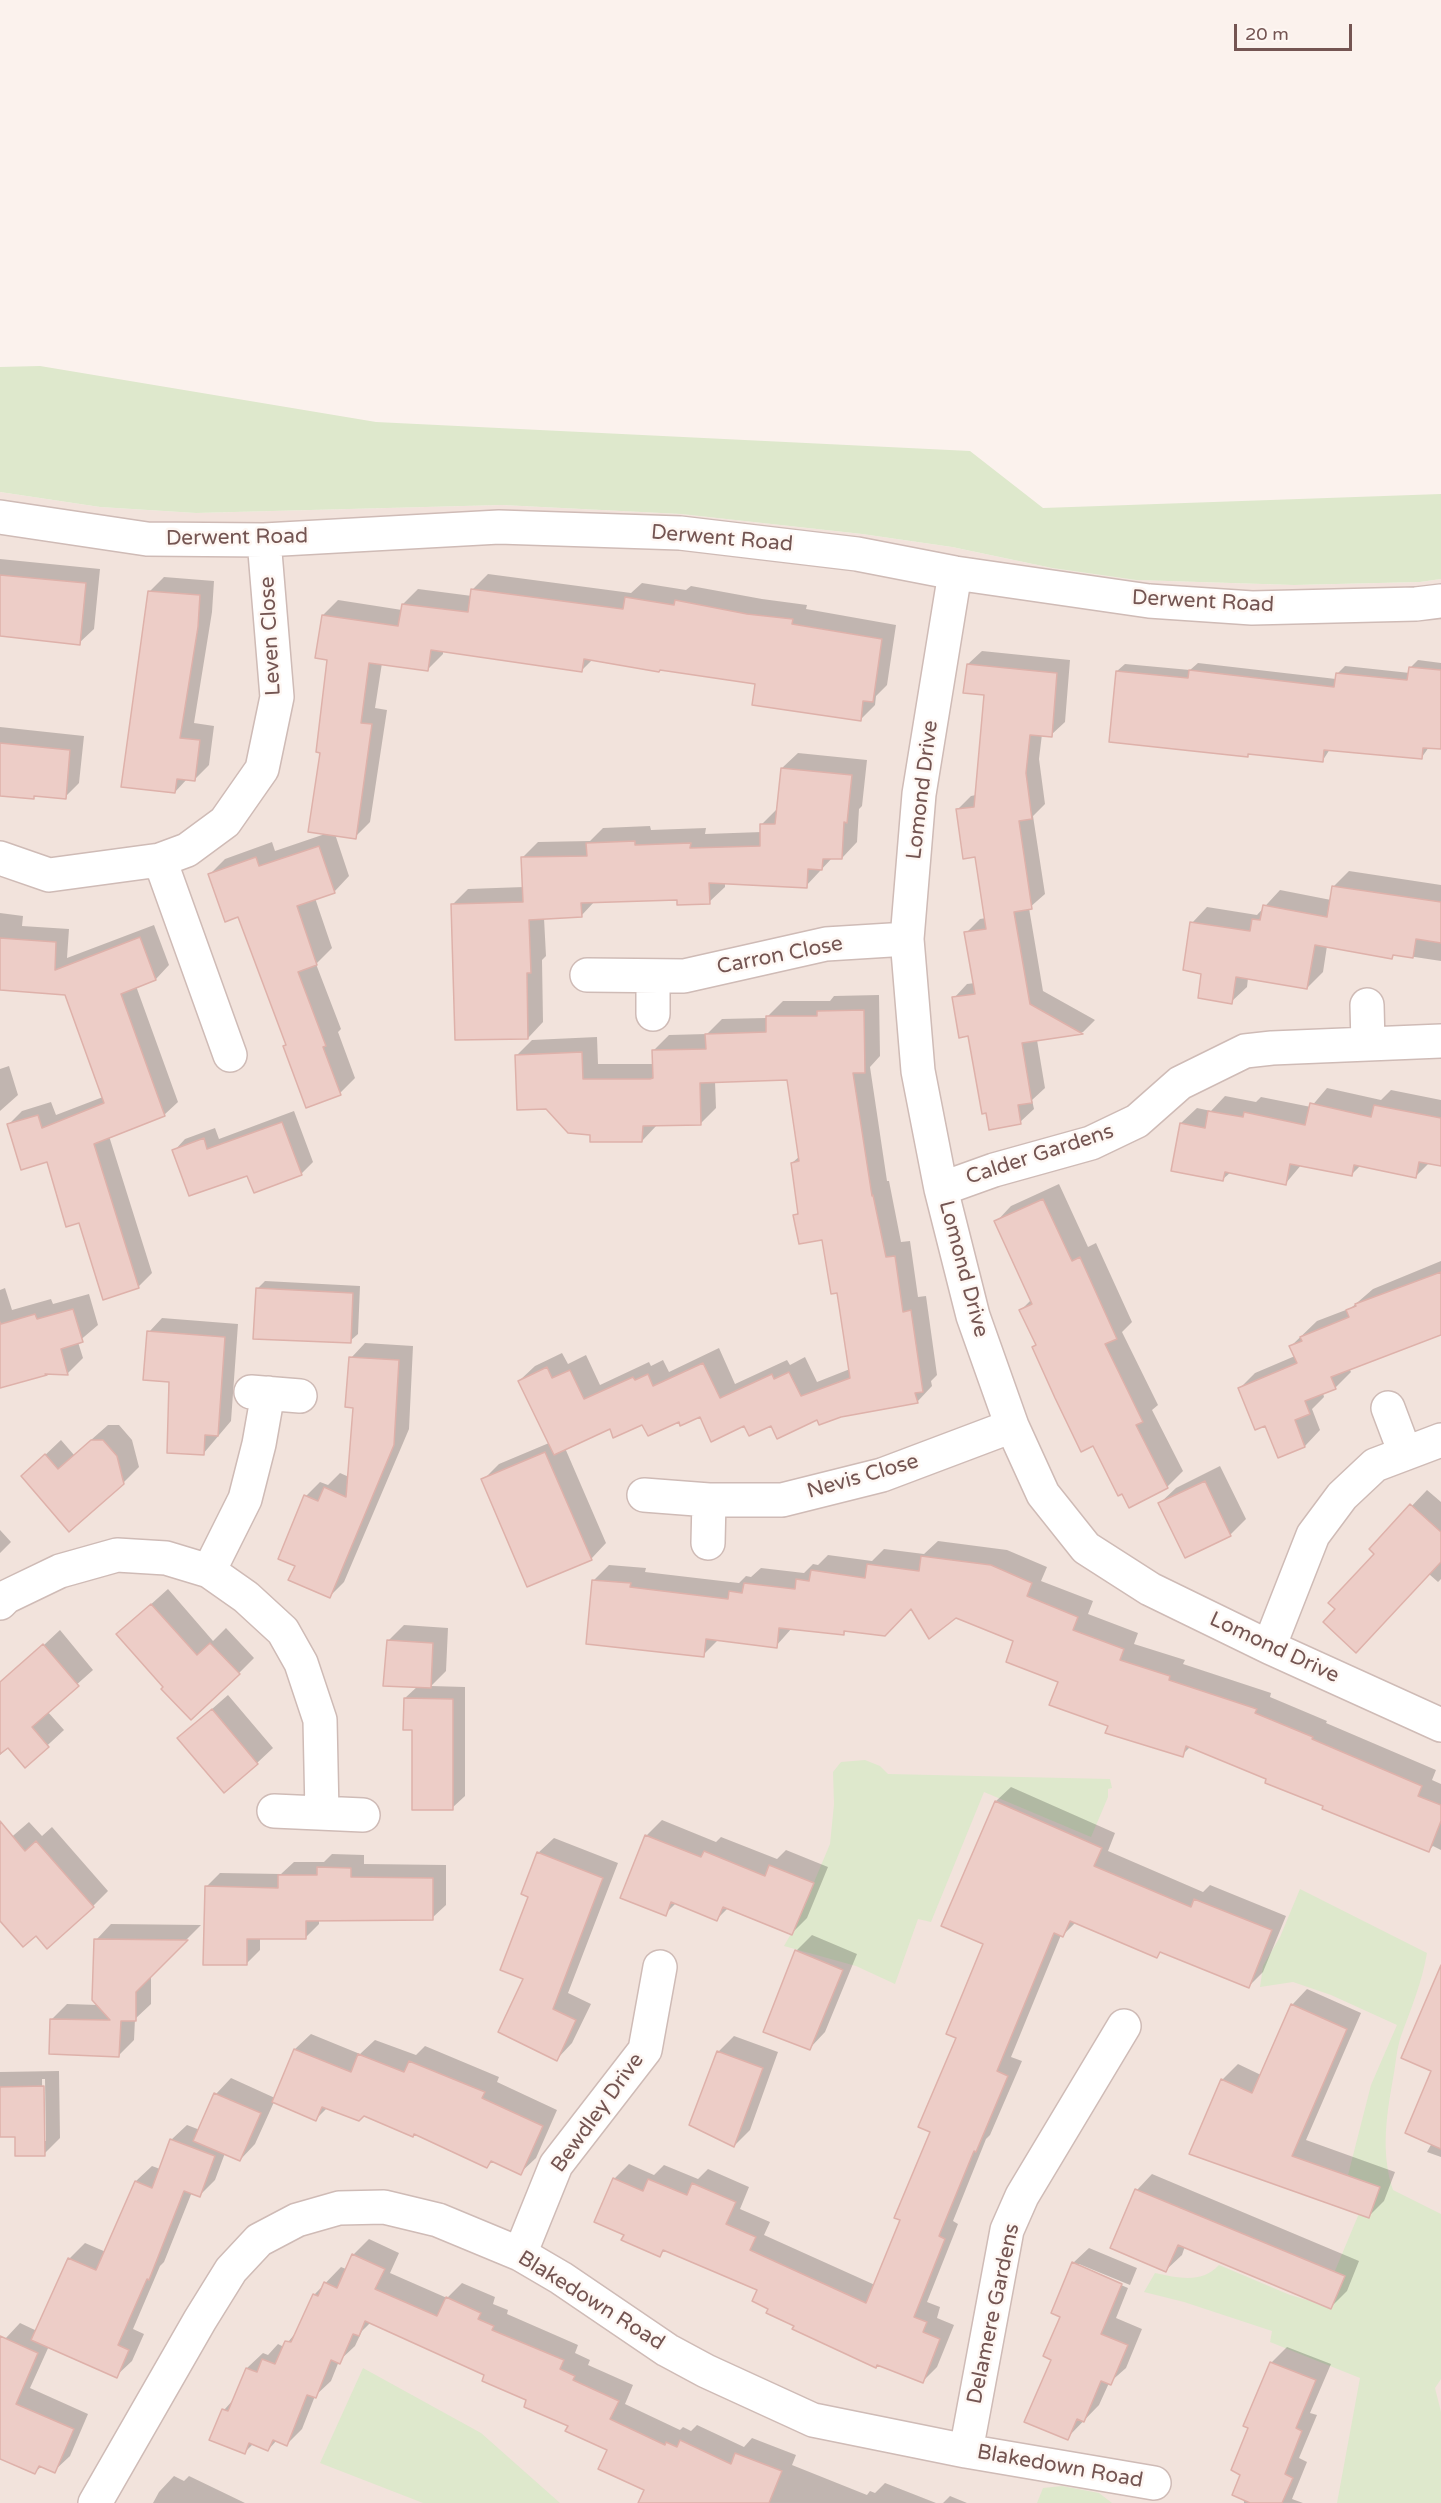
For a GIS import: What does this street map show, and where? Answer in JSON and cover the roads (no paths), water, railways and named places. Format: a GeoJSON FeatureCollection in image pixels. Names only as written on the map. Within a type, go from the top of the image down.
{"type":"FeatureCollection","features":[{"type":"Feature","properties":{"kind":"street","name":"Derwent Road"},"geometry":{"type":"LineString","coordinates":[[0,517],[147,539],[264,540],[499,527],[680,533],[857,554],[955,573],[1149,601],[1252,608],[1416,604],[1441,601]]}},
{"type":"Feature","properties":{"kind":"street","name":"Leven Close"},"geometry":{"type":"LineString","coordinates":[[0,858],[49,875],[160,860],[187,850],[225,822],[262,769],[277,697],[264,540]]}},
{"type":"Feature","properties":{"kind":"street","name":"Lomond Drive"},"geometry":{"type":"LineString","coordinates":[[955,573],[919,794],[907,939],[918,1071],[941,1189],[973,1316],[1012,1426],[1043,1494],[1086,1548],[1150,1589],[1269,1647],[1441,1725]]}},
{"type":"Feature","properties":{"kind":"street"},"geometry":{"type":"LineString","coordinates":[[160,860],[230,1055]]}},
{"type":"Feature","properties":{"kind":"street","name":"Carron Close"},"geometry":{"type":"LineString","coordinates":[[586,975],[684,976],[826,944],[907,939]]}},
{"type":"Feature","properties":{"kind":"street"},"geometry":{"type":"LineString","coordinates":[[653,976],[653,1014]]}},
{"type":"Feature","properties":{"kind":"street"},"geometry":{"type":"LineString","coordinates":[[1367,1005],[1368,1044]]}},
{"type":"Feature","properties":{"kind":"street","name":"Calder Gardens"},"geometry":{"type":"LineString","coordinates":[[941,1189],[994,1170],[1091,1143],[1137,1121],[1180,1083],[1245,1051],[1441,1041]]}},
{"type":"Feature","properties":{"kind":"street"},"geometry":{"type":"LineString","coordinates":[[209,1571],[245,1499],[260,1444],[260,1392],[300,1396]]}},
{"type":"Feature","properties":{"kind":"street"},"geometry":{"type":"LineString","coordinates":[[1388,1408],[1405,1453]]}},
{"type":"Feature","properties":{"kind":"street","name":"Nevis Close"},"geometry":{"type":"LineString","coordinates":[[644,1495],[709,1500],[782,1500],[882,1475],[1012,1426]]}},
{"type":"Feature","properties":{"kind":"street"},"geometry":{"type":"LineString","coordinates":[[1269,1647],[1313,1535],[1342,1496],[1375,1465],[1441,1440]]}},
{"type":"Feature","properties":{"kind":"street"},"geometry":{"type":"LineString","coordinates":[[708,1543],[709,1500]]}},
{"type":"Feature","properties":{"kind":"street"},"geometry":{"type":"LineString","coordinates":[[0,1603],[6,1597],[60,1570],[117,1555],[166,1558],[209,1571],[246,1596],[283,1631],[301,1663],[320,1720],[322,1813]]}},
{"type":"Feature","properties":{"kind":"street"},"geometry":{"type":"LineString","coordinates":[[274,1811],[363,1815]]}},
{"type":"Feature","properties":{"kind":"street","name":"Bewdley Drive"},"geometry":{"type":"LineString","coordinates":[[520,2254],[556,2165],[645,2050],[660,1967]]}},
{"type":"Feature","properties":{"kind":"street","name":"Delamere Gardens"},"geometry":{"type":"LineString","coordinates":[[966,2451],[1007,2230],[1022,2196],[1124,2026]]}},
{"type":"Feature","properties":{"kind":"street","name":"Blakedown Road"},"geometry":{"type":"LineString","coordinates":[[95,2503],[231,2270],[259,2240],[297,2220],[339,2208],[384,2206],[438,2220],[520,2254],[561,2278],[667,2350],[813,2420],[966,2451],[1154,2483]]}}]}
